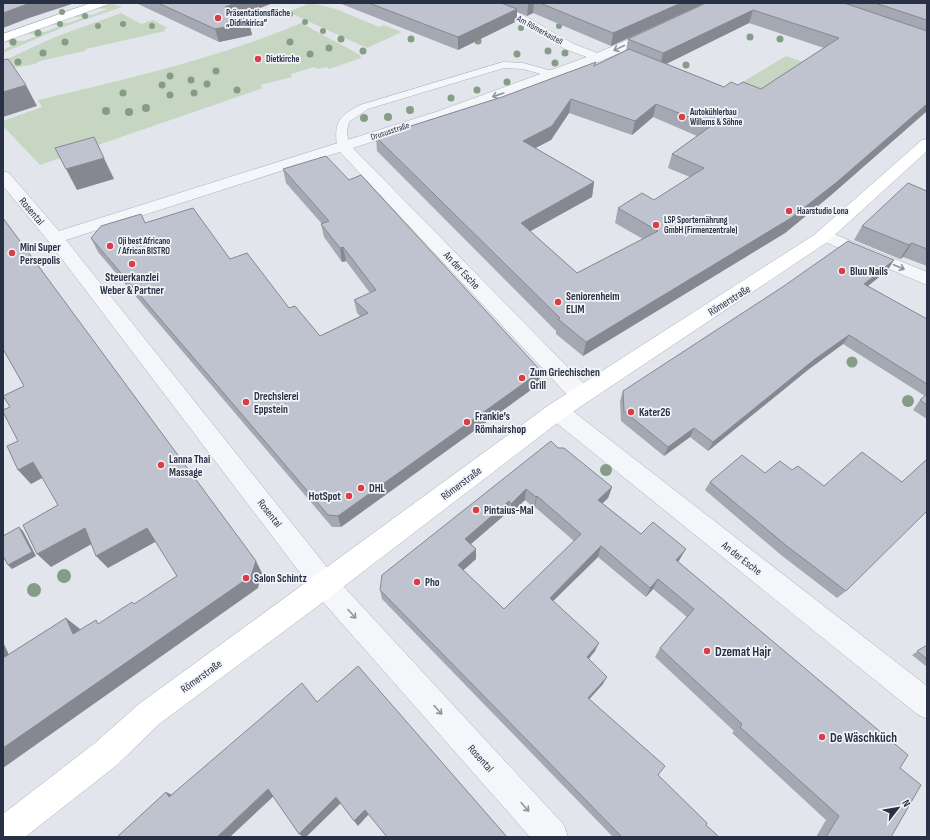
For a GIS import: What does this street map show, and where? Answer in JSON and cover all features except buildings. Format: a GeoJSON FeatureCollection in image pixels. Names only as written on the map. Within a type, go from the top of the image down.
{"type":"FeatureCollection","features":[{"type":"Feature","properties":{"kind":"main road"},"geometry":{"type":"LineString","coordinates":[[3,38],[102,3]]}},
{"type":"Feature","properties":{"kind":"main road","name":"Römerstraße"},"geometry":{"type":"LineString","coordinates":[[3,834],[106,754],[149,714],[325,585],[580,394],[775,270],[824,235],[927,143]]}},
{"type":"Feature","properties":{"kind":"street","name":"Am Römerkastell"},"geometry":{"type":"LineString","coordinates":[[480,3],[524,19],[569,46],[599,58]]}},
{"type":"Feature","properties":{"kind":"street","name":"Drususstraße"},"geometry":{"type":"LineString","coordinates":[[54,238],[441,115],[599,58],[662,29]]}},
{"type":"Feature","properties":{"kind":"street","name":"An der Esche"},"geometry":{"type":"LineString","coordinates":[[343,146],[580,394]]}},
{"type":"Feature","properties":{"kind":"street","name":"Rosental"},"geometry":{"type":"LineString","coordinates":[[3,176],[54,238],[325,585],[552,837]]}},
{"type":"Feature","properties":{"kind":"street"},"geometry":{"type":"LineString","coordinates":[[824,235],[927,279]]}},
{"type":"Feature","properties":{"kind":"street","name":"An der Esche"},"geometry":{"type":"LineString","coordinates":[[557,411],[927,704]]}},
{"type":"Feature","properties":{"kind":"lane"},"geometry":{"type":"LineString","coordinates":[[343,146],[340,128],[348,116],[364,107],[512,64],[555,75]]}},
{"type":"Feature","properties":{"kind":"green space"},"geometry":{"type":"Polygon","coordinates":[[[111,3],[122,7],[66,26],[3,53],[3,50],[17,43],[3,42],[8,40],[24,41],[38,35],[25,33],[31,31],[45,32],[62,25],[47,25],[54,22],[69,23],[84,17],[70,17],[77,14],[92,15],[108,9],[96,8],[111,3]]]}},
{"type":"Feature","properties":{"kind":"green space"},"geometry":{"type":"Polygon","coordinates":[[[311,3],[336,9],[379,27],[384,25],[402,32],[367,48],[288,12],[311,3]]]}},
{"type":"Feature","properties":{"kind":"green space"},"geometry":{"type":"Polygon","coordinates":[[[121,13],[141,24],[153,20],[167,28],[164,29],[165,31],[86,49],[85,51],[40,61],[35,64],[7,69],[3,61],[55,37],[121,13]]]}},
{"type":"Feature","properties":{"kind":"green space"},"geometry":{"type":"Polygon","coordinates":[[[301,23],[360,55],[361,58],[329,69],[327,67],[317,69],[314,67],[291,74],[292,77],[260,85],[263,88],[40,165],[3,126],[3,121],[42,107],[38,100],[138,76],[204,58],[269,36],[301,23]]]}},
{"type":"Feature","properties":{"kind":"green space"},"geometry":{"type":"Polygon","coordinates":[[[786,56],[860,82],[773,91],[731,89],[786,56]]]}},
{"type":"Feature","properties":{"kind":"place","name":"Präsentationsfläche „Didinkirica“"},"geometry":{"type":"Point","coordinates":[218,18]}},
{"type":"Feature","properties":{"kind":"place","name":"Dietkirche"},"geometry":{"type":"Point","coordinates":[258,59]}},
{"type":"Feature","properties":{"kind":"place","name":"Autokühlerbau Willems & Söhne"},"geometry":{"type":"Point","coordinates":[682,117]}},
{"type":"Feature","properties":{"kind":"place","name":"Haarstudio Lona"},"geometry":{"type":"Point","coordinates":[789,211]}},
{"type":"Feature","properties":{"kind":"place","name":"LSP Sporternährung GmbH (Firmenzentrale)"},"geometry":{"type":"Point","coordinates":[656,225]}},
{"type":"Feature","properties":{"kind":"place","name":"Oji best Africano / African BISTRO"},"geometry":{"type":"Point","coordinates":[110,246]}},
{"type":"Feature","properties":{"kind":"place","name":"Mini Super Persepolis"},"geometry":{"type":"Point","coordinates":[12,253]}},
{"type":"Feature","properties":{"kind":"place","name":"Steuerkanzlei Weber & Partner"},"geometry":{"type":"Point","coordinates":[132,264]}},
{"type":"Feature","properties":{"kind":"place","name":"Bluu Nails"},"geometry":{"type":"Point","coordinates":[842,271]}},
{"type":"Feature","properties":{"kind":"place","name":"Seniorenheim ELIM"},"geometry":{"type":"Point","coordinates":[558,302]}},
{"type":"Feature","properties":{"kind":"place","name":"Zum Griechischen Grill"},"geometry":{"type":"Point","coordinates":[522,378]}},
{"type":"Feature","properties":{"kind":"place","name":"Drechslerei Eppstein"},"geometry":{"type":"Point","coordinates":[246,402]}},
{"type":"Feature","properties":{"kind":"place","name":"Kater26"},"geometry":{"type":"Point","coordinates":[631,412]}},
{"type":"Feature","properties":{"kind":"place","name":"Frankie's Römhairshop"},"geometry":{"type":"Point","coordinates":[467,422]}},
{"type":"Feature","properties":{"kind":"place","name":"Lanna Thai Massage"},"geometry":{"type":"Point","coordinates":[161,465]}},
{"type":"Feature","properties":{"kind":"place","name":"DHL"},"geometry":{"type":"Point","coordinates":[361,488]}},
{"type":"Feature","properties":{"kind":"place","name":"HotSpot"},"geometry":{"type":"Point","coordinates":[349,496]}},
{"type":"Feature","properties":{"kind":"place","name":"Pintaius-Mal"},"geometry":{"type":"Point","coordinates":[476,510]}},
{"type":"Feature","properties":{"kind":"place","name":"Salon Schintz"},"geometry":{"type":"Point","coordinates":[246,578]}},
{"type":"Feature","properties":{"kind":"place","name":"Pho"},"geometry":{"type":"Point","coordinates":[417,582]}},
{"type":"Feature","properties":{"kind":"place","name":"Dzemat Hajr"},"geometry":{"type":"Point","coordinates":[707,651]}},
{"type":"Feature","properties":{"kind":"place","name":"De Wäschküch"},"geometry":{"type":"Point","coordinates":[822,737]}}]}
